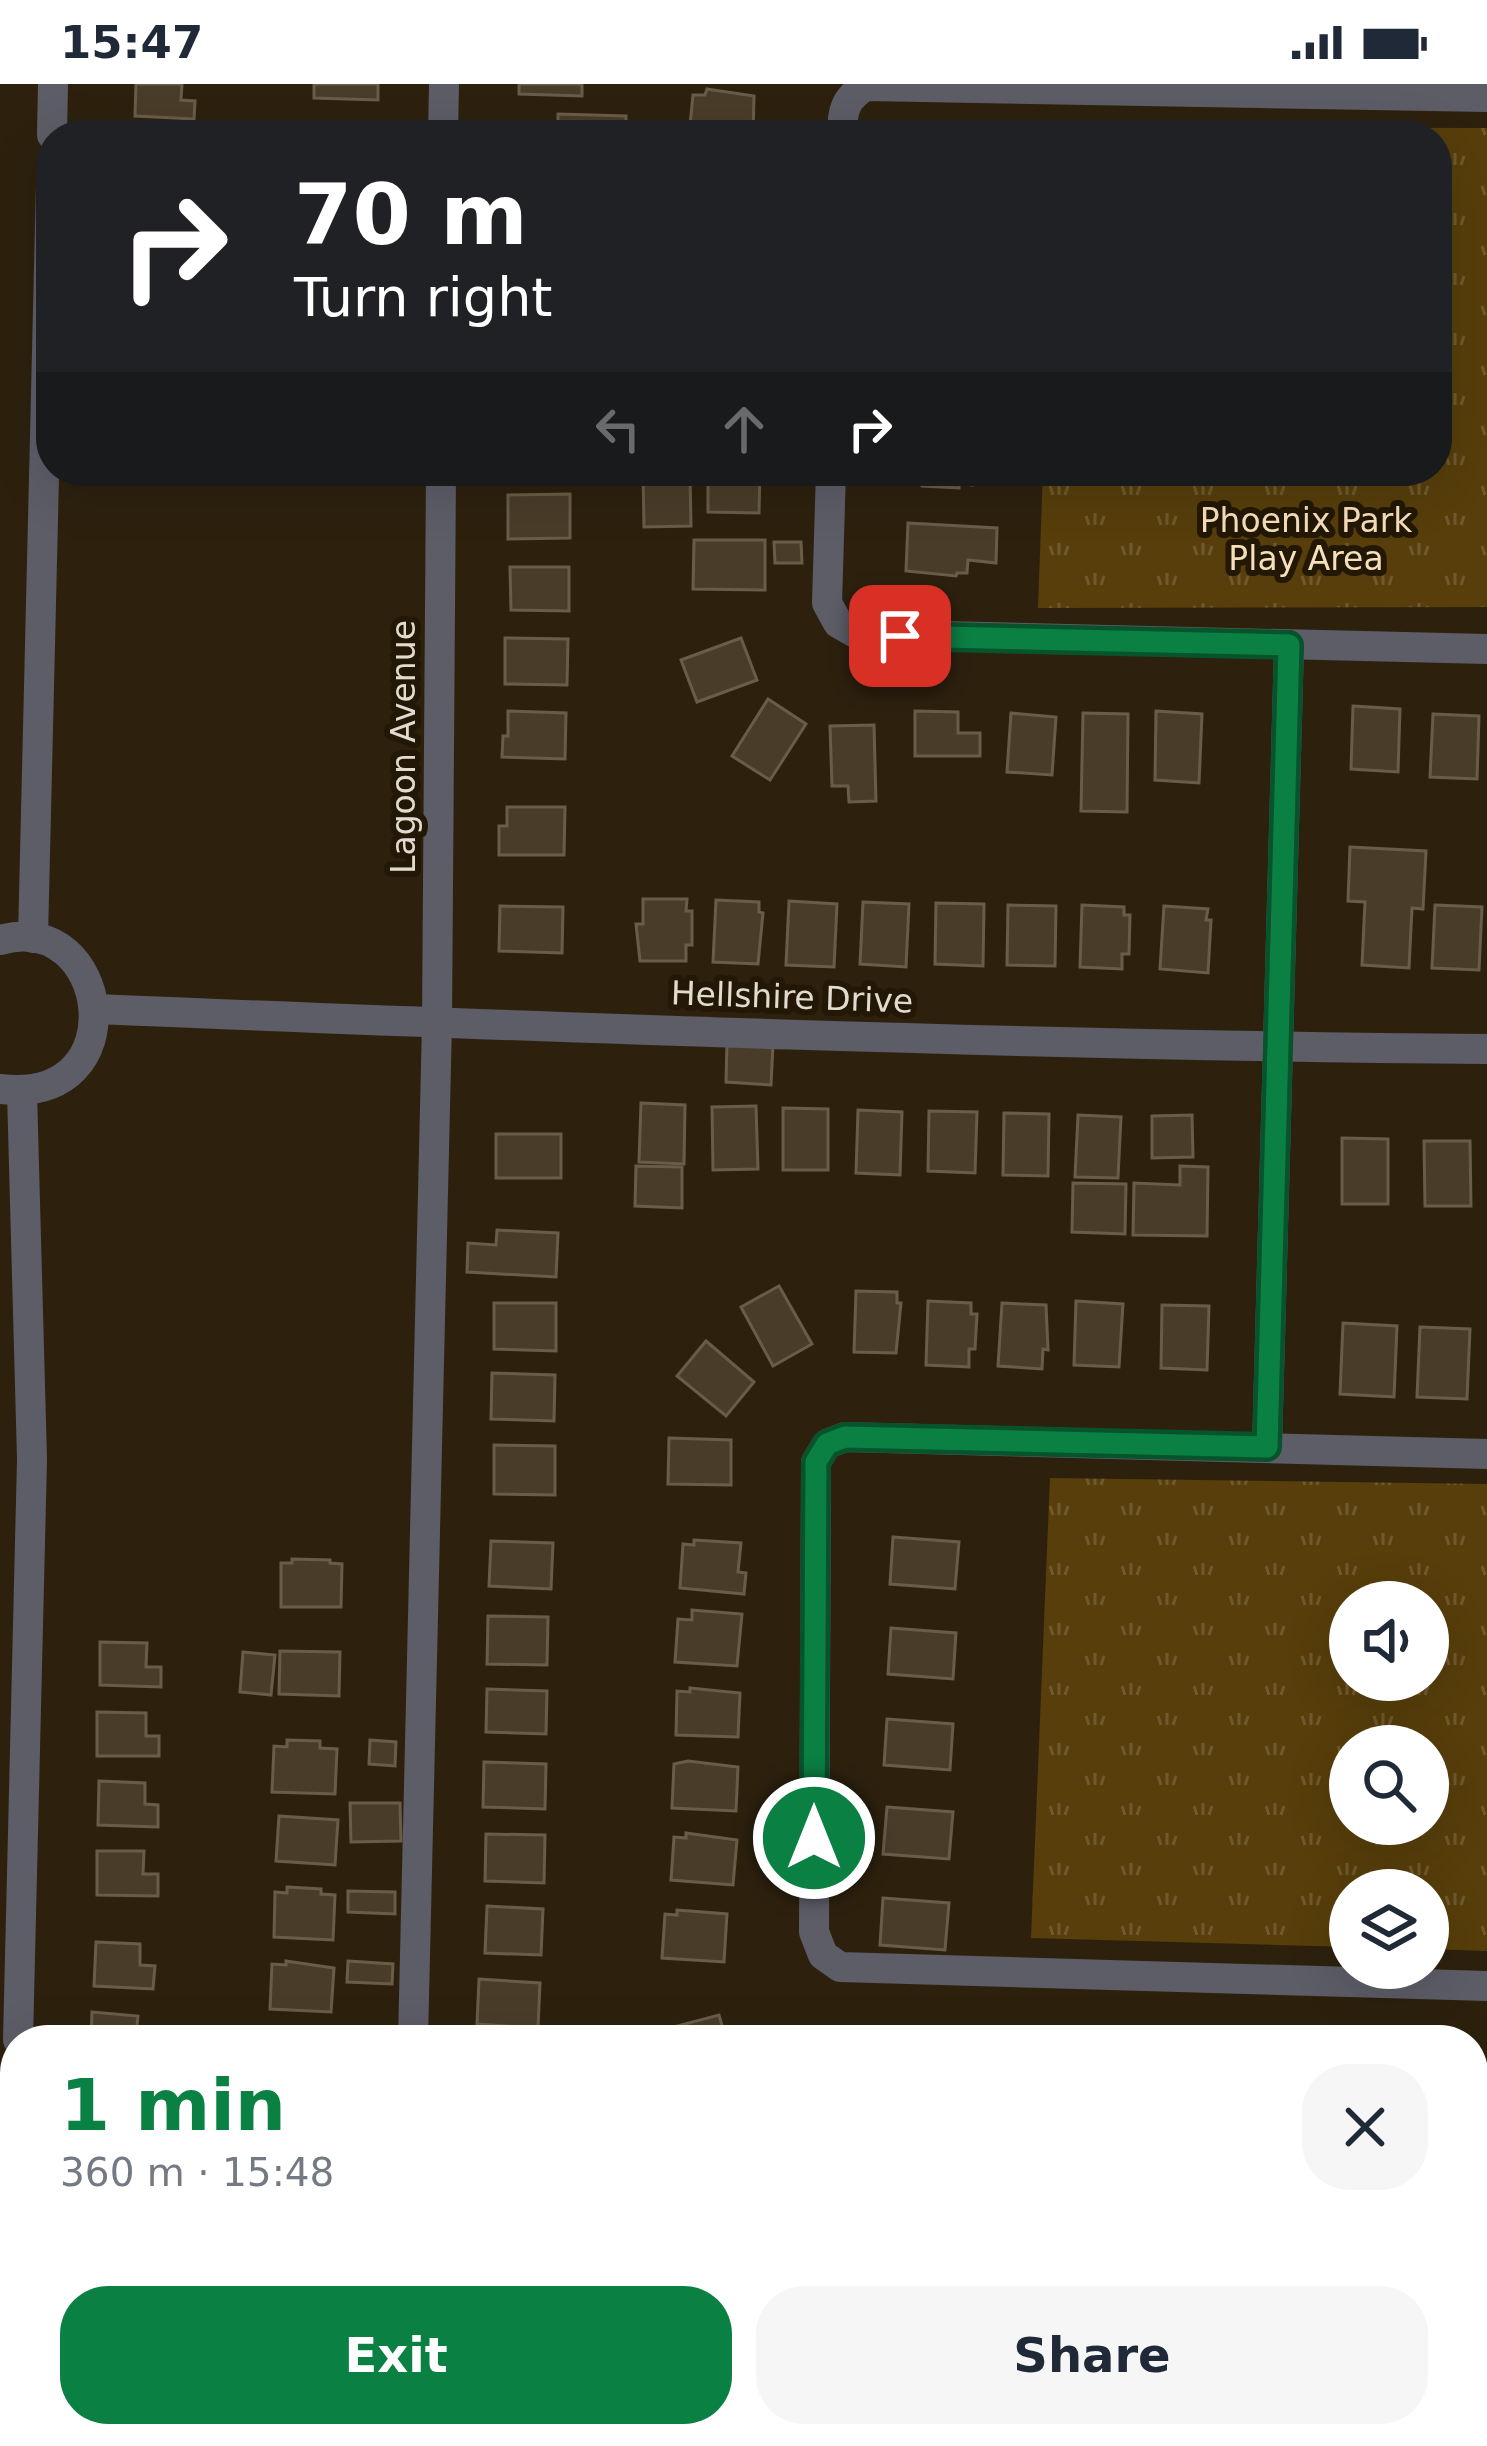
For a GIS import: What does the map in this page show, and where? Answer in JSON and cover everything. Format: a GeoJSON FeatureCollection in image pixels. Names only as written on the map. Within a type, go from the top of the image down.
{"type":"FeatureCollection","features":[{"type":"Feature","properties":{"kind":"street"},"geometry":{"type":"LineString","coordinates":[[52,120],[53,84]]}},
{"type":"Feature","properties":{"kind":"street"},"geometry":{"type":"LineString","coordinates":[[443,120],[444,84]]}},
{"type":"Feature","properties":{"kind":"street"},"geometry":{"type":"LineString","coordinates":[[842,120],[852,94],[866,86],[1487,98]]}},
{"type":"Feature","properties":{"kind":"street"},"geometry":{"type":"LineString","coordinates":[[33,938],[44,486]]}},
{"type":"Feature","properties":{"kind":"street","name":"Lagoon Avenue"},"geometry":{"type":"LineString","coordinates":[[413,2025],[437,1023],[441,486]]}},
{"type":"Feature","properties":{"kind":"street"},"geometry":{"type":"LineString","coordinates":[[831,486],[827,603],[838,623],[856,634],[1487,649]]}},
{"type":"Feature","properties":{"kind":"street"},"geometry":{"type":"LineString","coordinates":[[1267,1447],[1289,645]]}},
{"type":"Feature","properties":{"kind":"street"},"geometry":{"type":"LineString","coordinates":[[0,940],[33,938],[57,947],[90,984],[96,1009],[94,1033],[76,1065],[46,1087],[11,1090],[32,1459],[18,2025]]}},
{"type":"Feature","properties":{"kind":"street","name":"Hellshire Drive"},"geometry":{"type":"LineString","coordinates":[[96,1009],[437,1023],[1487,1049]]}},
{"type":"Feature","properties":{"kind":"street"},"geometry":{"type":"LineString","coordinates":[[1487,1454],[845,1437],[827,1444],[816,1462],[814,1932],[823,1954],[840,1967],[1487,1986]]}},
{"type":"Feature","properties":{"kind":"green space","name":"Phoenix Park Play Area"},"geometry":{"type":"Polygon","coordinates":[[[1452,128],[1487,128],[1487,607],[1038,608],[1042,486],[1452,486],[1452,128]]]}},
{"type":"Feature","properties":{"kind":"green space"},"geometry":{"type":"Polygon","coordinates":[[[1050,1478],[1487,1484],[1487,1951],[1449,1950],[1449,1869],[1329,1869],[1329,1946],[1031,1938],[1050,1478]]]}},
{"type":"Feature","properties":{"kind":"building"},"geometry":{"type":"Polygon","coordinates":[[[136,84],[182,84],[181,100],[195,101],[194,119],[135,116],[136,84]]]}},
{"type":"Feature","properties":{"kind":"building"},"geometry":{"type":"Polygon","coordinates":[[[314,84],[378,84],[378,100],[314,98],[314,84]]]}},
{"type":"Feature","properties":{"kind":"building"},"geometry":{"type":"Polygon","coordinates":[[[519,84],[582,84],[582,96],[519,94],[519,84]]]}},
{"type":"Feature","properties":{"kind":"building"},"geometry":{"type":"Polygon","coordinates":[[[707,89],[754,96],[753,120],[690,120],[693,95],[705,95],[707,89]]]}},
{"type":"Feature","properties":{"kind":"building"},"geometry":{"type":"Polygon","coordinates":[[[558,114],[626,116],[626,120],[558,120],[558,114]]]}},
{"type":"Feature","properties":{"kind":"building"},"geometry":{"type":"Polygon","coordinates":[[[643,486],[690,486],[691,526],[644,527],[643,486]]]}},
{"type":"Feature","properties":{"kind":"building"},"geometry":{"type":"Polygon","coordinates":[[[708,486],[760,486],[759,513],[708,512],[708,486]]]}},
{"type":"Feature","properties":{"kind":"building"},"geometry":{"type":"Polygon","coordinates":[[[570,494],[570,538],[508,539],[508,495],[570,494]]]}},
{"type":"Feature","properties":{"kind":"building"},"geometry":{"type":"Polygon","coordinates":[[[908,523],[997,528],[996,563],[968,560],[967,573],[956,576],[906,571],[908,523]]]}},
{"type":"Feature","properties":{"kind":"building"},"geometry":{"type":"Polygon","coordinates":[[[694,540],[765,540],[765,590],[693,589],[694,540]]]}},
{"type":"Feature","properties":{"kind":"building"},"geometry":{"type":"Polygon","coordinates":[[[774,542],[801,542],[802,563],[775,563],[774,542]]]}},
{"type":"Feature","properties":{"kind":"building"},"geometry":{"type":"Polygon","coordinates":[[[510,567],[569,567],[569,611],[511,610],[510,567]]]}},
{"type":"Feature","properties":{"kind":"building"},"geometry":{"type":"Polygon","coordinates":[[[505,638],[568,639],[567,685],[505,684],[505,638]]]}},
{"type":"Feature","properties":{"kind":"building"},"geometry":{"type":"Polygon","coordinates":[[[741,638],[757,680],[697,702],[681,660],[741,638]]]}},
{"type":"Feature","properties":{"kind":"building"},"geometry":{"type":"Polygon","coordinates":[[[768,699],[806,724],[770,780],[732,756],[768,699]]]}},
{"type":"Feature","properties":{"kind":"building"},"geometry":{"type":"Polygon","coordinates":[[[1353,706],[1400,709],[1398,772],[1351,769],[1353,706]]]}},
{"type":"Feature","properties":{"kind":"building"},"geometry":{"type":"Polygon","coordinates":[[[508,711],[566,713],[565,759],[502,757],[508,711]]]}},
{"type":"Feature","properties":{"kind":"building"},"geometry":{"type":"Polygon","coordinates":[[[915,711],[958,712],[958,733],[980,733],[980,756],[915,756],[915,711]]]}},
{"type":"Feature","properties":{"kind":"building"},"geometry":{"type":"Polygon","coordinates":[[[1156,711],[1202,714],[1199,783],[1155,780],[1156,711]]]}},
{"type":"Feature","properties":{"kind":"building"},"geometry":{"type":"Polygon","coordinates":[[[1011,713],[1056,717],[1052,775],[1007,772],[1011,713]]]}},
{"type":"Feature","properties":{"kind":"building"},"geometry":{"type":"Polygon","coordinates":[[[1083,713],[1128,714],[1127,812],[1081,811],[1083,713]]]}},
{"type":"Feature","properties":{"kind":"building"},"geometry":{"type":"Polygon","coordinates":[[[1433,714],[1479,716],[1477,779],[1430,777],[1433,714]]]}},
{"type":"Feature","properties":{"kind":"building"},"geometry":{"type":"Polygon","coordinates":[[[874,725],[876,801],[849,802],[848,786],[832,786],[830,726],[874,725]]]}},
{"type":"Feature","properties":{"kind":"building"},"geometry":{"type":"Polygon","coordinates":[[[507,807],[565,807],[564,855],[499,855],[499,826],[507,826],[507,807]]]}},
{"type":"Feature","properties":{"kind":"building"},"geometry":{"type":"Polygon","coordinates":[[[1350,847],[1426,851],[1423,909],[1412,908],[1409,968],[1362,965],[1365,902],[1348,901],[1350,847]]]}},
{"type":"Feature","properties":{"kind":"building"},"geometry":{"type":"Polygon","coordinates":[[[643,899],[687,899],[686,911],[692,911],[692,945],[686,945],[686,961],[640,961],[636,924],[643,924],[643,899]]]}},
{"type":"Feature","properties":{"kind":"building"},"geometry":{"type":"Polygon","coordinates":[[[716,900],[759,902],[763,913],[758,964],[713,962],[716,900]]]}},
{"type":"Feature","properties":{"kind":"building"},"geometry":{"type":"Polygon","coordinates":[[[789,901],[837,904],[834,967],[786,965],[789,901]]]}},
{"type":"Feature","properties":{"kind":"building"},"geometry":{"type":"Polygon","coordinates":[[[863,902],[909,904],[906,967],[860,964],[863,902]]]}},
{"type":"Feature","properties":{"kind":"building"},"geometry":{"type":"Polygon","coordinates":[[[936,903],[984,904],[983,966],[935,964],[936,903]]]}},
{"type":"Feature","properties":{"kind":"building"},"geometry":{"type":"Polygon","coordinates":[[[1008,905],[1056,906],[1055,966],[1007,965],[1008,905]]]}},
{"type":"Feature","properties":{"kind":"building"},"geometry":{"type":"Polygon","coordinates":[[[1082,905],[1124,907],[1124,915],[1130,915],[1129,954],[1122,954],[1122,969],[1080,967],[1082,905]]]}},
{"type":"Feature","properties":{"kind":"building"},"geometry":{"type":"Polygon","coordinates":[[[1435,905],[1482,907],[1479,970],[1432,968],[1435,905]]]}},
{"type":"Feature","properties":{"kind":"building"},"geometry":{"type":"Polygon","coordinates":[[[500,906],[563,907],[562,953],[499,951],[500,906]]]}},
{"type":"Feature","properties":{"kind":"building"},"geometry":{"type":"Polygon","coordinates":[[[1164,906],[1208,909],[1208,973],[1160,969],[1164,906]]]}},
{"type":"Feature","properties":{"kind":"building"},"geometry":{"type":"Polygon","coordinates":[[[727,1042],[773,1045],[771,1085],[726,1082],[727,1042]]]}},
{"type":"Feature","properties":{"kind":"building"},"geometry":{"type":"Polygon","coordinates":[[[641,1103],[685,1105],[684,1164],[639,1162],[641,1103]]]}},
{"type":"Feature","properties":{"kind":"building"},"geometry":{"type":"Polygon","coordinates":[[[756,1106],[758,1169],[713,1170],[712,1107],[756,1106]]]}},
{"type":"Feature","properties":{"kind":"building"},"geometry":{"type":"Polygon","coordinates":[[[783,1108],[828,1109],[828,1170],[783,1170],[783,1108]]]}},
{"type":"Feature","properties":{"kind":"building"},"geometry":{"type":"Polygon","coordinates":[[[858,1110],[902,1112],[900,1175],[856,1173],[858,1110]]]}},
{"type":"Feature","properties":{"kind":"building"},"geometry":{"type":"Polygon","coordinates":[[[929,1111],[977,1112],[975,1173],[928,1171],[929,1111]]]}},
{"type":"Feature","properties":{"kind":"building"},"geometry":{"type":"Polygon","coordinates":[[[1004,1113],[1049,1114],[1048,1176],[1003,1175],[1004,1113]]]}},
{"type":"Feature","properties":{"kind":"building"},"geometry":{"type":"Polygon","coordinates":[[[1078,1115],[1121,1117],[1118,1178],[1075,1177],[1078,1115]]]}},
{"type":"Feature","properties":{"kind":"building"},"geometry":{"type":"Polygon","coordinates":[[[1192,1115],[1193,1157],[1152,1158],[1152,1116],[1192,1115]]]}},
{"type":"Feature","properties":{"kind":"building"},"geometry":{"type":"Polygon","coordinates":[[[496,1134],[561,1134],[561,1178],[496,1178],[496,1134]]]}},
{"type":"Feature","properties":{"kind":"building"},"geometry":{"type":"Polygon","coordinates":[[[1342,1138],[1388,1139],[1388,1204],[1342,1204],[1342,1138]]]}},
{"type":"Feature","properties":{"kind":"building"},"geometry":{"type":"Polygon","coordinates":[[[1424,1141],[1470,1141],[1471,1206],[1425,1206],[1424,1141]]]}},
{"type":"Feature","properties":{"kind":"building"},"geometry":{"type":"Polygon","coordinates":[[[636,1166],[682,1167],[682,1208],[635,1206],[636,1166]]]}},
{"type":"Feature","properties":{"kind":"building"},"geometry":{"type":"Polygon","coordinates":[[[1180,1166],[1208,1167],[1207,1236],[1133,1235],[1134,1183],[1180,1185],[1180,1166]]]}},
{"type":"Feature","properties":{"kind":"building"},"geometry":{"type":"Polygon","coordinates":[[[1073,1183],[1126,1184],[1125,1234],[1072,1232],[1073,1183]]]}},
{"type":"Feature","properties":{"kind":"building"},"geometry":{"type":"Polygon","coordinates":[[[497,1230],[558,1233],[556,1277],[467,1272],[468,1243],[496,1245],[497,1230]]]}},
{"type":"Feature","properties":{"kind":"building"},"geometry":{"type":"Polygon","coordinates":[[[779,1286],[812,1344],[773,1366],[741,1307],[779,1286]]]}},
{"type":"Feature","properties":{"kind":"building"},"geometry":{"type":"Polygon","coordinates":[[[856,1291],[897,1292],[897,1303],[901,1303],[896,1353],[854,1352],[856,1291]]]}},
{"type":"Feature","properties":{"kind":"building"},"geometry":{"type":"Polygon","coordinates":[[[928,1301],[971,1303],[971,1314],[977,1314],[969,1367],[926,1365],[928,1301]]]}},
{"type":"Feature","properties":{"kind":"building"},"geometry":{"type":"Polygon","coordinates":[[[1076,1301],[1123,1304],[1119,1367],[1074,1365],[1076,1301]]]}},
{"type":"Feature","properties":{"kind":"building"},"geometry":{"type":"Polygon","coordinates":[[[494,1303],[556,1303],[556,1351],[494,1349],[494,1303]]]}},
{"type":"Feature","properties":{"kind":"building"},"geometry":{"type":"Polygon","coordinates":[[[1002,1303],[1046,1305],[1048,1350],[1043,1349],[1042,1369],[998,1366],[1002,1303]]]}},
{"type":"Feature","properties":{"kind":"building"},"geometry":{"type":"Polygon","coordinates":[[[1162,1305],[1209,1306],[1207,1370],[1161,1368],[1162,1305]]]}},
{"type":"Feature","properties":{"kind":"building"},"geometry":{"type":"Polygon","coordinates":[[[1343,1323],[1397,1326],[1394,1397],[1340,1394],[1343,1323]]]}},
{"type":"Feature","properties":{"kind":"building"},"geometry":{"type":"Polygon","coordinates":[[[1420,1327],[1470,1329],[1467,1399],[1417,1397],[1420,1327]]]}},
{"type":"Feature","properties":{"kind":"building"},"geometry":{"type":"Polygon","coordinates":[[[706,1341],[754,1382],[726,1416],[677,1376],[706,1341]]]}},
{"type":"Feature","properties":{"kind":"building"},"geometry":{"type":"Polygon","coordinates":[[[492,1373],[555,1375],[554,1421],[491,1419],[492,1373]]]}},
{"type":"Feature","properties":{"kind":"building"},"geometry":{"type":"Polygon","coordinates":[[[669,1438],[731,1440],[731,1485],[668,1484],[669,1438]]]}},
{"type":"Feature","properties":{"kind":"building"},"geometry":{"type":"Polygon","coordinates":[[[494,1445],[555,1446],[555,1495],[494,1494],[494,1445]]]}},
{"type":"Feature","properties":{"kind":"building"},"geometry":{"type":"Polygon","coordinates":[[[893,1537],[959,1542],[955,1589],[890,1584],[893,1537]]]}},
{"type":"Feature","properties":{"kind":"building"},"geometry":{"type":"Polygon","coordinates":[[[694,1540],[741,1543],[738,1572],[746,1573],[744,1594],[680,1588],[683,1544],[694,1545],[694,1540]]]}},
{"type":"Feature","properties":{"kind":"building"},"geometry":{"type":"Polygon","coordinates":[[[491,1541],[553,1543],[551,1589],[489,1586],[491,1541]]]}},
{"type":"Feature","properties":{"kind":"building"},"geometry":{"type":"Polygon","coordinates":[[[292,1559],[342,1564],[341,1607],[281,1607],[281,1563],[292,1563],[292,1559]]]}},
{"type":"Feature","properties":{"kind":"building"},"geometry":{"type":"Polygon","coordinates":[[[692,1610],[742,1614],[737,1666],[675,1662],[678,1619],[692,1620],[692,1610]]]}},
{"type":"Feature","properties":{"kind":"building"},"geometry":{"type":"Polygon","coordinates":[[[488,1616],[548,1617],[547,1665],[487,1664],[488,1616]]]}},
{"type":"Feature","properties":{"kind":"building"},"geometry":{"type":"Polygon","coordinates":[[[891,1628],[956,1633],[953,1679],[888,1674],[891,1628]]]}},
{"type":"Feature","properties":{"kind":"building"},"geometry":{"type":"Polygon","coordinates":[[[100,1642],[147,1643],[146,1667],[161,1667],[161,1687],[100,1685],[100,1642]]]}},
{"type":"Feature","properties":{"kind":"building"},"geometry":{"type":"Polygon","coordinates":[[[280,1651],[340,1652],[339,1696],[279,1694],[280,1651]]]}},
{"type":"Feature","properties":{"kind":"building"},"geometry":{"type":"Polygon","coordinates":[[[243,1652],[275,1655],[271,1695],[240,1692],[243,1652]]]}},
{"type":"Feature","properties":{"kind":"building"},"geometry":{"type":"Polygon","coordinates":[[[690,1688],[740,1693],[738,1737],[676,1735],[677,1691],[690,1692],[690,1688]]]}},
{"type":"Feature","properties":{"kind":"building"},"geometry":{"type":"Polygon","coordinates":[[[487,1689],[547,1691],[546,1734],[486,1732],[487,1689]]]}},
{"type":"Feature","properties":{"kind":"building"},"geometry":{"type":"Polygon","coordinates":[[[97,1712],[146,1713],[146,1736],[159,1736],[159,1756],[97,1756],[97,1712]]]}},
{"type":"Feature","properties":{"kind":"building"},"geometry":{"type":"Polygon","coordinates":[[[887,1719],[953,1724],[950,1770],[884,1765],[887,1719]]]}},
{"type":"Feature","properties":{"kind":"building"},"geometry":{"type":"Polygon","coordinates":[[[287,1740],[320,1741],[320,1748],[337,1749],[335,1794],[272,1792],[274,1746],[287,1747],[287,1740]]]}},
{"type":"Feature","properties":{"kind":"building"},"geometry":{"type":"Polygon","coordinates":[[[370,1740],[396,1742],[395,1766],[369,1764],[370,1740]]]}},
{"type":"Feature","properties":{"kind":"building"},"geometry":{"type":"Polygon","coordinates":[[[688,1761],[738,1767],[736,1811],[672,1808],[674,1764],[688,1761]]]}},
{"type":"Feature","properties":{"kind":"building"},"geometry":{"type":"Polygon","coordinates":[[[484,1762],[546,1764],[545,1809],[483,1807],[484,1762]]]}},
{"type":"Feature","properties":{"kind":"building"},"geometry":{"type":"Polygon","coordinates":[[[99,1781],[145,1783],[145,1804],[158,1805],[158,1827],[98,1825],[99,1781]]]}},
{"type":"Feature","properties":{"kind":"building"},"geometry":{"type":"Polygon","coordinates":[[[350,1803],[400,1803],[401,1841],[351,1842],[350,1803]]]}},
{"type":"Feature","properties":{"kind":"building"},"geometry":{"type":"Polygon","coordinates":[[[887,1807],[953,1812],[949,1859],[883,1854],[887,1807]]]}},
{"type":"Feature","properties":{"kind":"building"},"geometry":{"type":"Polygon","coordinates":[[[279,1816],[338,1820],[335,1865],[276,1861],[279,1816]]]}},
{"type":"Feature","properties":{"kind":"building"},"geometry":{"type":"Polygon","coordinates":[[[686,1833],[737,1840],[733,1885],[671,1880],[674,1837],[686,1838],[686,1833]]]}},
{"type":"Feature","properties":{"kind":"building"},"geometry":{"type":"Polygon","coordinates":[[[486,1834],[545,1835],[544,1883],[485,1881],[486,1834]]]}},
{"type":"Feature","properties":{"kind":"building"},"geometry":{"type":"Polygon","coordinates":[[[97,1851],[144,1851],[143,1874],[158,1874],[158,1896],[97,1895],[97,1851]]]}},
{"type":"Feature","properties":{"kind":"building"},"geometry":{"type":"Polygon","coordinates":[[[287,1887],[321,1889],[321,1894],[335,1895],[333,1940],[274,1937],[275,1892],[287,1893],[287,1887]]]}},
{"type":"Feature","properties":{"kind":"building"},"geometry":{"type":"Polygon","coordinates":[[[348,1891],[395,1892],[395,1914],[348,1912],[348,1891]]]}},
{"type":"Feature","properties":{"kind":"building"},"geometry":{"type":"Polygon","coordinates":[[[883,1898],[949,1903],[945,1950],[880,1945],[883,1898]]]}},
{"type":"Feature","properties":{"kind":"building"},"geometry":{"type":"Polygon","coordinates":[[[487,1906],[543,1909],[541,1955],[485,1953],[487,1906]]]}},
{"type":"Feature","properties":{"kind":"building"},"geometry":{"type":"Polygon","coordinates":[[[677,1910],[727,1914],[724,1962],[662,1958],[665,1914],[677,1915],[677,1910]]]}},
{"type":"Feature","properties":{"kind":"building"},"geometry":{"type":"Polygon","coordinates":[[[96,1942],[140,1944],[140,1965],[155,1966],[153,1989],[94,1986],[96,1942]]]}},
{"type":"Feature","properties":{"kind":"building"},"geometry":{"type":"Polygon","coordinates":[[[286,1961],[334,1968],[331,2012],[270,2009],[272,1964],[286,1965],[286,1961]]]}},
{"type":"Feature","properties":{"kind":"building"},"geometry":{"type":"Polygon","coordinates":[[[348,1961],[393,1964],[392,1984],[347,1982],[348,1961]]]}},
{"type":"Feature","properties":{"kind":"building"},"geometry":{"type":"Polygon","coordinates":[[[479,1979],[540,1983],[538,2025],[477,2024],[479,1979]]]}},
{"type":"Feature","properties":{"kind":"building"},"geometry":{"type":"Polygon","coordinates":[[[92,2012],[138,2016],[137,2025],[92,2025],[92,2012]]]}},
{"type":"Feature","properties":{"kind":"building"},"geometry":{"type":"Polygon","coordinates":[[[719,2015],[722,2025],[681,2025],[719,2015]]]}},
{"type":"Feature","properties":{"kind":"route"},"geometry":{"type":"LineString","coordinates":[[814,1838],[816,1462],[827,1444],[845,1437],[1267,1447],[1289,645],[900,636]]}}]}
